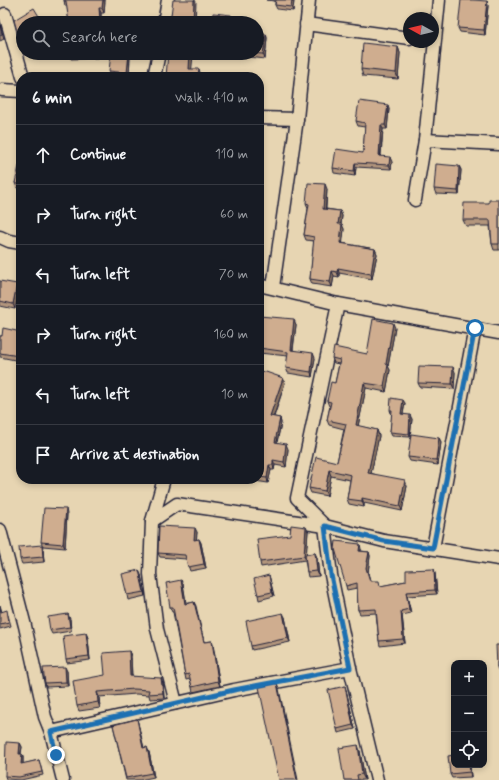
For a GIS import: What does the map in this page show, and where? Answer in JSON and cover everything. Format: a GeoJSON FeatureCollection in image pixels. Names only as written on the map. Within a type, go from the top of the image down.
{"type":"FeatureCollection","features":[{"type":"Feature","properties":{"kind":"street"},"geometry":{"type":"LineString","coordinates":[[165,16],[168,0]]}},
{"type":"Feature","properties":{"kind":"street"},"geometry":{"type":"LineString","coordinates":[[273,287],[297,119],[309,0]]}},
{"type":"Feature","properties":{"kind":"street"},"geometry":{"type":"LineString","coordinates":[[437,12],[439,0]]}},
{"type":"Feature","properties":{"kind":"street"},"geometry":{"type":"LineString","coordinates":[[5,14],[16,52]]}},
{"type":"Feature","properties":{"kind":"street"},"geometry":{"type":"LineString","coordinates":[[306,24],[403,37]]}},
{"type":"Feature","properties":{"kind":"street"},"geometry":{"type":"LineString","coordinates":[[415,200],[425,140],[433,48]]}},
{"type":"Feature","properties":{"kind":"street"},"geometry":{"type":"LineString","coordinates":[[18,60],[22,72]]}},
{"type":"Feature","properties":{"kind":"street"},"geometry":{"type":"LineString","coordinates":[[155,72],[157,60]]}},
{"type":"Feature","properties":{"kind":"street"},"geometry":{"type":"LineString","coordinates":[[2,90],[16,91]]}},
{"type":"Feature","properties":{"kind":"street"},"geometry":{"type":"LineString","coordinates":[[264,118],[297,119]]}},
{"type":"Feature","properties":{"kind":"street"},"geometry":{"type":"LineString","coordinates":[[425,140],[499,144]]}},
{"type":"Feature","properties":{"kind":"street"},"geometry":{"type":"LineString","coordinates":[[0,237],[16,242]]}},
{"type":"Feature","properties":{"kind":"street"},"geometry":{"type":"LineString","coordinates":[[264,286],[338,304],[499,333]]}},
{"type":"Feature","properties":{"kind":"street"},"geometry":{"type":"LineString","coordinates":[[338,304],[297,498],[325,526],[331,575],[350,668],[377,780]]}},
{"type":"Feature","properties":{"kind":"street"},"geometry":{"type":"LineString","coordinates":[[433,548],[475,328]]}},
{"type":"Feature","properties":{"kind":"street"},"geometry":{"type":"LineString","coordinates":[[163,484],[152,521],[150,574],[157,629],[176,703]]}},
{"type":"Feature","properties":{"kind":"street"},"geometry":{"type":"LineString","coordinates":[[152,521],[177,504],[325,526],[384,541],[499,559]]}},
{"type":"Feature","properties":{"kind":"street"},"geometry":{"type":"LineString","coordinates":[[0,530],[25,626],[45,717],[51,732],[63,780]]}},
{"type":"Feature","properties":{"kind":"street"},"geometry":{"type":"LineString","coordinates":[[51,732],[234,690],[350,668]]}},
{"type":"Feature","properties":{"kind":"building"},"geometry":{"type":"Polygon","coordinates":[[[103,0],[102,8],[99,8],[100,16],[68,16],[66,1],[64,1],[103,0]]]}},
{"type":"Feature","properties":{"kind":"building"},"geometry":{"type":"Polygon","coordinates":[[[173,0],[194,0],[193,16],[171,16],[173,0]]]}},
{"type":"Feature","properties":{"kind":"building"},"geometry":{"type":"Polygon","coordinates":[[[276,0],[292,0],[291,7],[275,5],[276,0]]]}},
{"type":"Feature","properties":{"kind":"building"},"geometry":{"type":"Polygon","coordinates":[[[461,0],[487,1],[484,30],[458,28],[461,0]]]}},
{"type":"Feature","properties":{"kind":"building"},"geometry":{"type":"Polygon","coordinates":[[[34,8],[39,16],[21,16],[34,8]]]}},
{"type":"Feature","properties":{"kind":"building"},"geometry":{"type":"Polygon","coordinates":[[[213,13],[231,15],[231,16],[213,16],[213,13]]]}},
{"type":"Feature","properties":{"kind":"building"},"geometry":{"type":"Polygon","coordinates":[[[264,34],[266,34],[264,47],[264,34]]]}},
{"type":"Feature","properties":{"kind":"building"},"geometry":{"type":"Polygon","coordinates":[[[363,43],[398,47],[396,73],[361,69],[363,43]]]}},
{"type":"Feature","properties":{"kind":"building"},"geometry":{"type":"Polygon","coordinates":[[[110,60],[128,60],[127,72],[109,71],[110,60]]]}},
{"type":"Feature","properties":{"kind":"building"},"geometry":{"type":"Polygon","coordinates":[[[167,60],[190,60],[189,69],[199,69],[199,72],[166,72],[167,60]]]}},
{"type":"Feature","properties":{"kind":"building"},"geometry":{"type":"Polygon","coordinates":[[[359,101],[388,105],[385,125],[381,125],[379,156],[390,157],[389,165],[355,163],[354,171],[333,168],[336,149],[363,153],[365,123],[356,121],[359,101]]]}},
{"type":"Feature","properties":{"kind":"building"},"geometry":{"type":"Polygon","coordinates":[[[436,164],[459,166],[458,191],[434,189],[436,164]]]}},
{"type":"Feature","properties":{"kind":"building"},"geometry":{"type":"Polygon","coordinates":[[[308,183],[325,184],[323,209],[340,211],[338,224],[342,224],[340,243],[375,249],[371,274],[338,268],[337,272],[332,271],[330,282],[310,279],[314,237],[304,235],[309,204],[306,203],[308,183]]]}},
{"type":"Feature","properties":{"kind":"building"},"geometry":{"type":"Polygon","coordinates":[[[489,200],[499,200],[499,244],[492,244],[490,220],[463,220],[464,203],[489,203],[489,200]]]}},
{"type":"Feature","properties":{"kind":"building"},"geometry":{"type":"Polygon","coordinates":[[[0,281],[16,284],[13,304],[0,301],[0,281]]]}},
{"type":"Feature","properties":{"kind":"building"},"geometry":{"type":"Polygon","coordinates":[[[264,316],[294,319],[291,350],[313,353],[311,372],[286,368],[288,352],[264,349],[264,316]]]}},
{"type":"Feature","properties":{"kind":"building"},"geometry":{"type":"Polygon","coordinates":[[[373,319],[393,323],[386,364],[388,365],[384,386],[364,383],[356,425],[377,430],[368,473],[405,480],[400,506],[362,498],[362,501],[347,499],[351,475],[329,470],[325,491],[309,488],[316,457],[337,462],[346,424],[327,420],[331,402],[327,401],[331,382],[335,383],[340,360],[332,358],[334,347],[367,354],[373,319]]]}},
{"type":"Feature","properties":{"kind":"building"},"geometry":{"type":"Polygon","coordinates":[[[3,328],[16,331],[16,356],[0,353],[0,336],[2,336],[3,328]]]}},
{"type":"Feature","properties":{"kind":"building"},"geometry":{"type":"Polygon","coordinates":[[[419,366],[453,367],[452,384],[418,383],[419,366]]]}},
{"type":"Feature","properties":{"kind":"building"},"geometry":{"type":"Polygon","coordinates":[[[264,372],[283,378],[270,416],[280,418],[275,442],[286,444],[284,462],[273,460],[273,465],[269,465],[267,478],[264,478],[264,372]]]}},
{"type":"Feature","properties":{"kind":"building"},"geometry":{"type":"Polygon","coordinates":[[[391,398],[403,400],[401,414],[410,415],[409,434],[390,432],[392,410],[390,410],[391,398]]]}},
{"type":"Feature","properties":{"kind":"building"},"geometry":{"type":"Polygon","coordinates":[[[411,434],[439,438],[436,460],[408,457],[411,434]]]}},
{"type":"Feature","properties":{"kind":"building"},"geometry":{"type":"Polygon","coordinates":[[[44,508],[66,509],[63,544],[41,542],[44,508]]]}},
{"type":"Feature","properties":{"kind":"building"},"geometry":{"type":"Polygon","coordinates":[[[291,525],[306,527],[304,556],[260,562],[257,539],[290,535],[291,525]]]}},
{"type":"Feature","properties":{"kind":"building"},"geometry":{"type":"Polygon","coordinates":[[[159,526],[195,528],[194,540],[199,539],[204,564],[188,567],[185,555],[158,553],[159,526]]]}},
{"type":"Feature","properties":{"kind":"building"},"geometry":{"type":"Polygon","coordinates":[[[336,541],[360,544],[359,551],[369,552],[366,568],[370,581],[379,581],[380,586],[406,581],[406,570],[434,569],[435,590],[406,592],[409,609],[401,611],[403,639],[379,641],[376,609],[358,610],[357,583],[346,586],[335,549],[336,541]]]}},
{"type":"Feature","properties":{"kind":"building"},"geometry":{"type":"Polygon","coordinates":[[[42,545],[43,557],[20,559],[19,547],[42,545]]]}},
{"type":"Feature","properties":{"kind":"building"},"geometry":{"type":"Polygon","coordinates":[[[315,553],[317,571],[307,572],[305,555],[315,553]]]}},
{"type":"Feature","properties":{"kind":"building"},"geometry":{"type":"Polygon","coordinates":[[[139,570],[144,592],[127,595],[122,574],[139,570]]]}},
{"type":"Feature","properties":{"kind":"building"},"geometry":{"type":"Polygon","coordinates":[[[269,575],[272,592],[258,595],[254,579],[269,575]]]}},
{"type":"Feature","properties":{"kind":"building"},"geometry":{"type":"Polygon","coordinates":[[[181,580],[185,604],[194,602],[204,642],[212,641],[218,681],[192,687],[189,674],[185,675],[173,607],[170,607],[166,583],[181,580]]]}},
{"type":"Feature","properties":{"kind":"building"},"geometry":{"type":"Polygon","coordinates":[[[0,606],[1,612],[7,610],[9,622],[0,624],[0,606]]]}},
{"type":"Feature","properties":{"kind":"building"},"geometry":{"type":"Polygon","coordinates":[[[283,613],[288,638],[251,646],[246,621],[283,613]]]}},
{"type":"Feature","properties":{"kind":"building"},"geometry":{"type":"Polygon","coordinates":[[[68,614],[70,627],[50,630],[48,617],[68,614]]]}},
{"type":"Feature","properties":{"kind":"building"},"geometry":{"type":"Polygon","coordinates":[[[86,633],[89,656],[66,659],[63,636],[86,633]]]}},
{"type":"Feature","properties":{"kind":"building"},"geometry":{"type":"Polygon","coordinates":[[[496,645],[499,645],[499,667],[497,667],[496,645]]]}},
{"type":"Feature","properties":{"kind":"building"},"geometry":{"type":"Polygon","coordinates":[[[129,651],[130,676],[161,678],[163,693],[148,694],[149,690],[134,689],[97,692],[98,702],[77,706],[73,681],[105,675],[103,653],[129,651]]]}},
{"type":"Feature","properties":{"kind":"building"},"geometry":{"type":"Polygon","coordinates":[[[65,667],[66,682],[45,683],[43,668],[65,667]]]}},
{"type":"Feature","properties":{"kind":"building"},"geometry":{"type":"Polygon","coordinates":[[[277,683],[297,780],[279,780],[259,687],[277,683]]]}},
{"type":"Feature","properties":{"kind":"building"},"geometry":{"type":"Polygon","coordinates":[[[345,686],[353,725],[337,729],[328,690],[345,686]]]}},
{"type":"Feature","properties":{"kind":"building"},"geometry":{"type":"Polygon","coordinates":[[[137,719],[143,748],[147,747],[152,773],[126,778],[113,725],[137,719]]]}},
{"type":"Feature","properties":{"kind":"building"},"geometry":{"type":"Polygon","coordinates":[[[6,742],[20,743],[19,754],[22,754],[21,764],[39,760],[42,772],[19,777],[5,776],[6,742]]]}},
{"type":"Feature","properties":{"kind":"building"},"geometry":{"type":"Polygon","coordinates":[[[358,745],[362,774],[357,775],[358,780],[344,780],[339,748],[358,745]]]}},
{"type":"Feature","properties":{"kind":"building"},"geometry":{"type":"Polygon","coordinates":[[[448,756],[451,756],[451,768],[469,768],[470,772],[450,774],[448,756]]]}},
{"type":"Feature","properties":{"kind":"route"},"geometry":{"type":"LineString","coordinates":[[56,755],[51,732],[234,690],[350,668],[331,575],[325,526],[384,541],[433,548],[475,328]]}}]}
